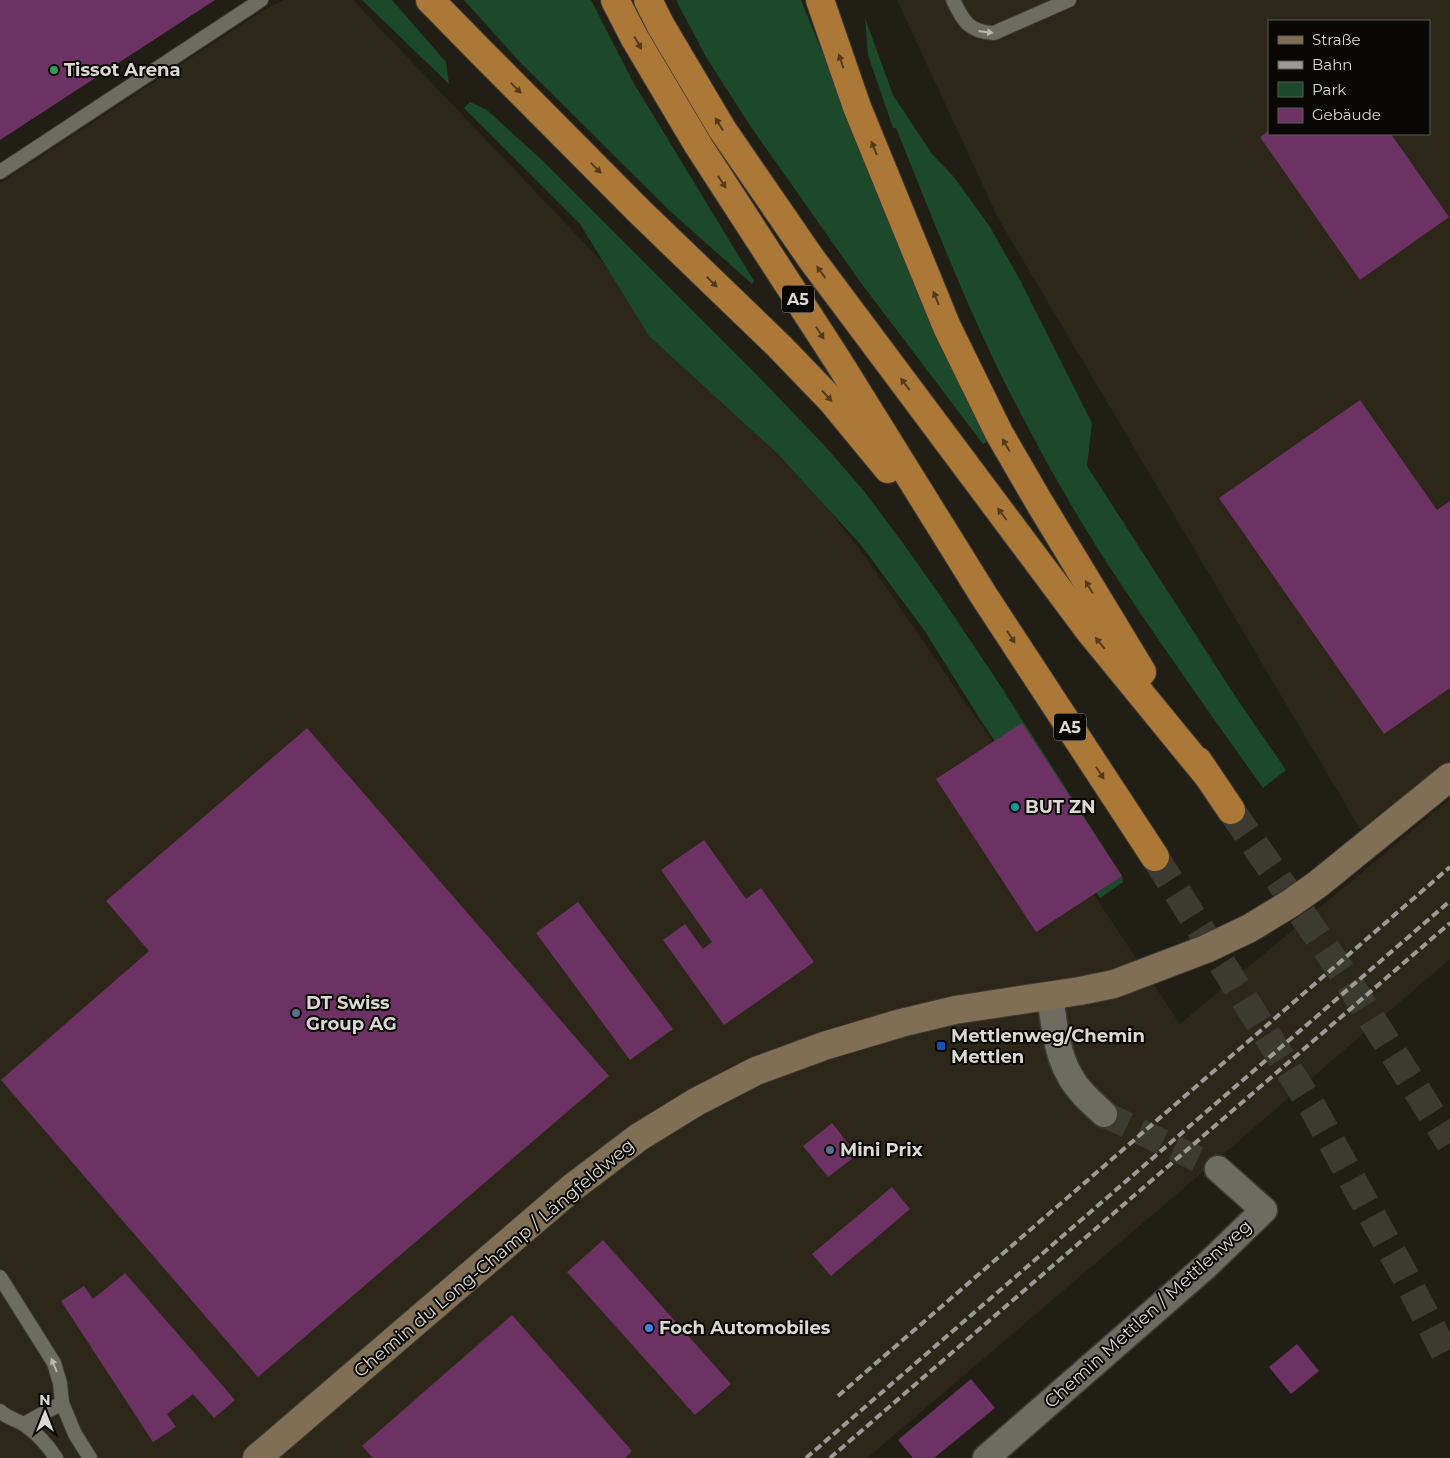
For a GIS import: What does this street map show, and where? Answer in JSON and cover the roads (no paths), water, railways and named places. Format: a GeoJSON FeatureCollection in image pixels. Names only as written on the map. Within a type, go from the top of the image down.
{"type":"FeatureCollection","features":[{"type":"Feature","properties":{"kind":"highway"},"geometry":{"type":"LineString","coordinates":[[430,0],[639,211],[779,346],[832,401],[922,511],[984,596]]}},
{"type":"Feature","properties":{"kind":"highway"},"geometry":{"type":"LineString","coordinates":[[439,0],[482,54]]}},
{"type":"Feature","properties":{"kind":"highway","name":"A5"},"geometry":{"type":"LineString","coordinates":[[616,0],[634,37],[698,146],[838,361],[984,596],[1155,857]]}},
{"type":"Feature","properties":{"kind":"highway","name":"A5"},"geometry":{"type":"LineString","coordinates":[[648,0],[722,129],[810,257],[1092,633],[1208,776],[1231,810]]}},
{"type":"Feature","properties":{"kind":"highway"},"geometry":{"type":"LineString","coordinates":[[820,0],[857,107],[947,327],[999,433],[1110,622],[1208,776]]}},
{"type":"Feature","properties":{"kind":"main road","name":"Chemin du Long-Champ / Längfeldweg"},"geometry":{"type":"LineString","coordinates":[[257,1458],[573,1187],[639,1137],[696,1102],[756,1071],[824,1046],[901,1022],[955,1010],[1050,996],[1114,984],[1206,949],[1250,928],[1318,884],[1450,777]]}},
{"type":"Feature","properties":{"kind":"street"},"geometry":{"type":"LineString","coordinates":[[1050,996],[1057,1040],[1064,1065],[1070,1077],[1088,1100],[1104,1114]]}},
{"type":"Feature","properties":{"kind":"street","name":"Chemin Mettlen / Mettlenweg"},"geometry":{"type":"LineString","coordinates":[[986,1458],[1206,1266],[1264,1210],[1218,1169]]}},
{"type":"Feature","properties":{"kind":"lane"},"geometry":{"type":"LineString","coordinates":[[0,172],[261,0]]}},
{"type":"Feature","properties":{"kind":"lane"},"geometry":{"type":"LineString","coordinates":[[954,0],[960,16],[973,29],[994,33],[1069,0]]}},
{"type":"Feature","properties":{"kind":"lane"},"geometry":{"type":"LineString","coordinates":[[0,1278],[54,1363],[60,1383],[62,1403],[75,1434],[90,1458]]}},
{"type":"Feature","properties":{"kind":"lane"},"geometry":{"type":"LineString","coordinates":[[24,1424],[62,1403]]}},
{"type":"Feature","properties":{"kind":"lane"},"geometry":{"type":"LineString","coordinates":[[0,1411],[4,1415],[24,1424],[44,1440],[56,1458]]}},
{"type":"Feature","properties":{"kind":"tunnel"},"geometry":{"type":"LineString","coordinates":[[1231,810],[1346,978],[1450,1143]]}},
{"type":"Feature","properties":{"kind":"tunnel"},"geometry":{"type":"LineString","coordinates":[[1155,857],[1314,1110],[1405,1276],[1450,1363]]}},
{"type":"Feature","properties":{"kind":"tunnel"},"geometry":{"type":"LineString","coordinates":[[1104,1114],[1218,1169]]}},
{"type":"Feature","properties":{"kind":"railway"},"geometry":{"type":"LineString","coordinates":[[838,1396],[1450,867]]}},
{"type":"Feature","properties":{"kind":"railway"},"geometry":{"type":"LineString","coordinates":[[806,1458],[1450,901]]}},
{"type":"Feature","properties":{"kind":"railway"},"geometry":{"type":"LineString","coordinates":[[830,1458],[1450,923]]}},
{"type":"Feature","properties":{"kind":"place","name":"Tissot Arena"},"geometry":{"type":"Point","coordinates":[54,70]}},
{"type":"Feature","properties":{"kind":"place","name":"BUT ZN"},"geometry":{"type":"Point","coordinates":[1015,807]}},
{"type":"Feature","properties":{"kind":"place","name":"DT Swiss Group AG"},"geometry":{"type":"Point","coordinates":[296,1013]}},
{"type":"Feature","properties":{"kind":"place","name":"Mettlenweg/Chemin Mettlen"},"geometry":{"type":"Point","coordinates":[941,1046]}},
{"type":"Feature","properties":{"kind":"place","name":"Mini Prix"},"geometry":{"type":"Point","coordinates":[830,1150]}},
{"type":"Feature","properties":{"kind":"place","name":"Foch Automobiles"},"geometry":{"type":"Point","coordinates":[649,1328]}}]}
